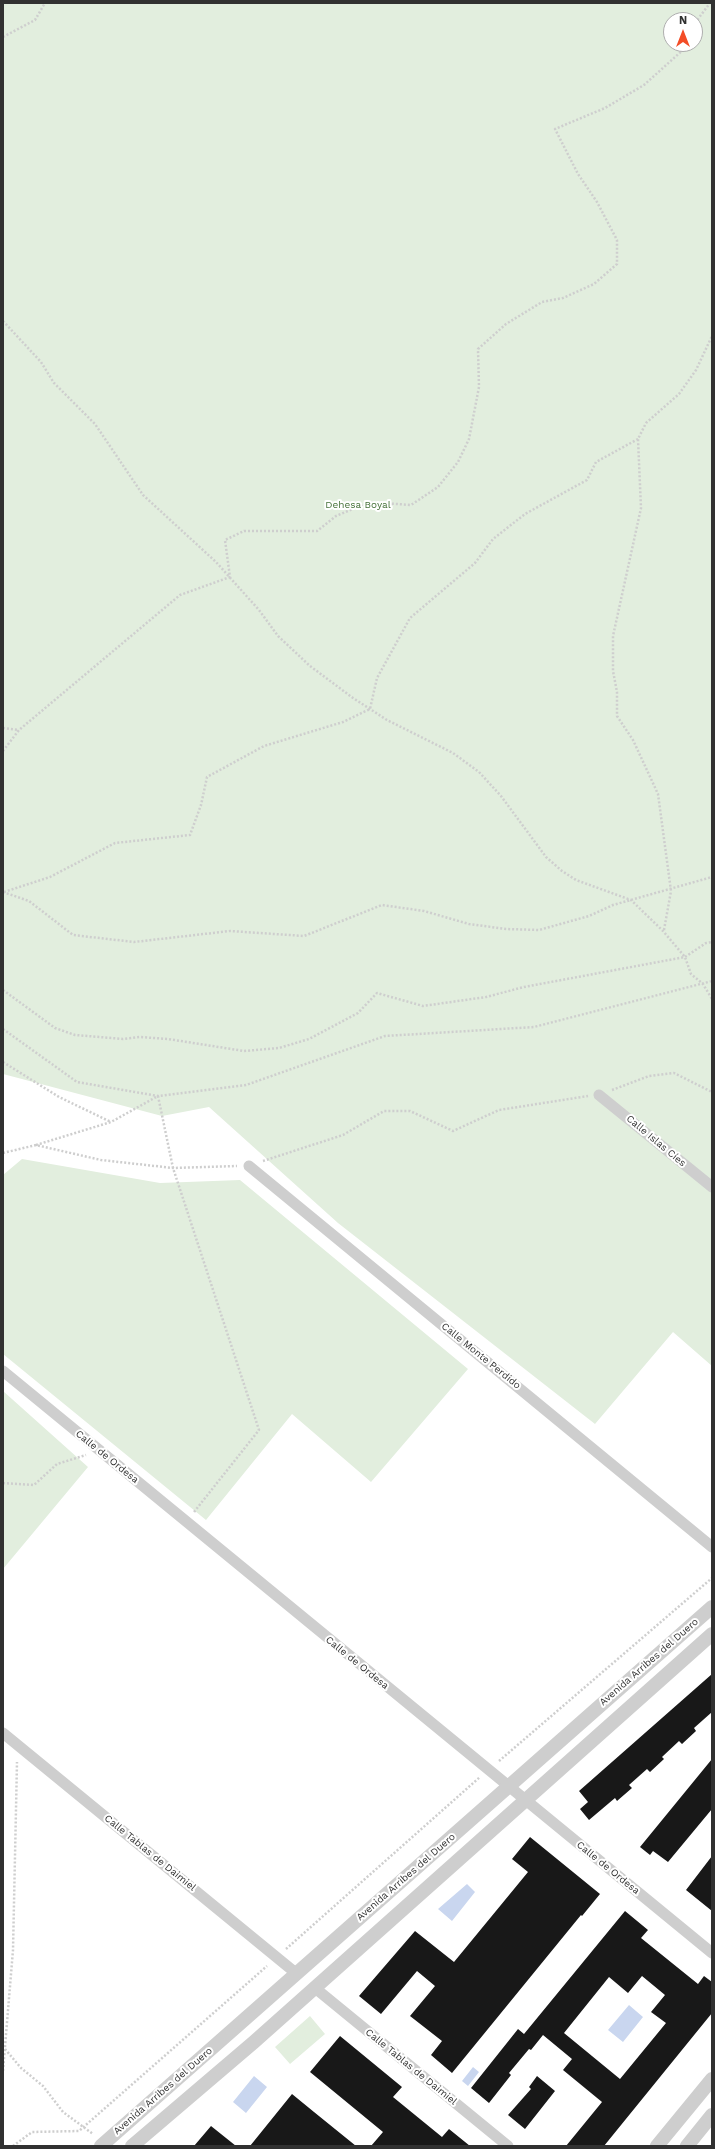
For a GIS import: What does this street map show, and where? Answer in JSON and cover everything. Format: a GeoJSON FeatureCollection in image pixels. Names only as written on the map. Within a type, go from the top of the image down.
{"type":"FeatureCollection","features":[{"type":"Feature","properties":{"kind":"street","name":"Calle Islas Cíes"},"geometry":{"type":"LineString","coordinates":[[600,1094],[712,1187]]}},
{"type":"Feature","properties":{"kind":"street","name":"Calle Monte Perdido"},"geometry":{"type":"LineString","coordinates":[[249,1166],[712,1547]]}},
{"type":"Feature","properties":{"kind":"street","name":"Calle de Ordesa"},"geometry":{"type":"LineString","coordinates":[[3,1371],[712,1953]]}},
{"type":"Feature","properties":{"kind":"street","name":"Avenida Arribes del Duero"},"geometry":{"type":"LineString","coordinates":[[101,2146],[712,1607]]}},
{"type":"Feature","properties":{"kind":"street","name":"Avenida Arribes del Duero"},"geometry":{"type":"LineString","coordinates":[[132,2146],[314,1988],[712,1634]]}},
{"type":"Feature","properties":{"kind":"street","name":"Calle Tablas de Daimiel"},"geometry":{"type":"LineString","coordinates":[[3,1733],[297,1974]]}},
{"type":"Feature","properties":{"kind":"street","name":"Calle Tablas de Daimiel"},"geometry":{"type":"LineString","coordinates":[[314,1988],[508,2146]]}},
{"type":"Feature","properties":{"kind":"street"},"geometry":{"type":"LineString","coordinates":[[657,2146],[712,2079]]}},
{"type":"Feature","properties":{"kind":"street"},"geometry":{"type":"LineString","coordinates":[[687,2146],[712,2115]]}},
{"type":"Feature","properties":{"kind":"path"},"geometry":{"type":"LineString","coordinates":[[3,37],[35,20],[45,3]]}},
{"type":"Feature","properties":{"kind":"path"},"geometry":{"type":"LineString","coordinates":[[703,12],[710,3]]}},
{"type":"Feature","properties":{"kind":"path"},"geometry":{"type":"LineString","coordinates":[[230,577],[225,540],[244,531],[318,531],[336,516],[369,502],[411,505],[438,487],[458,462],[468,439],[479,387],[478,349],[506,324],[542,302],[563,298],[594,284],[617,264],[617,240],[597,202],[578,174],[555,129],[605,108],[644,85],[681,52]]}},
{"type":"Feature","properties":{"kind":"path"},"geometry":{"type":"LineString","coordinates":[[3,321],[41,362],[54,383],[94,424],[144,495],[216,562],[259,610],[278,636],[310,666],[370,709],[387,720],[453,753],[479,772],[501,796],[546,857],[562,871],[576,880],[631,900],[664,931],[685,957],[691,974],[703,984],[712,999]]}},
{"type":"Feature","properties":{"kind":"path"},"geometry":{"type":"LineString","coordinates":[[664,931],[671,890],[658,794],[633,740],[618,716],[617,692],[613,671],[613,636],[641,508],[638,439],[646,423],[679,394],[696,370],[712,336]]}},
{"type":"Feature","properties":{"kind":"path"},"geometry":{"type":"LineString","coordinates":[[370,709],[377,678],[410,618],[475,563],[493,539],[525,514],[587,480],[596,462],[638,439]]}},
{"type":"Feature","properties":{"kind":"path"},"geometry":{"type":"LineString","coordinates":[[3,751],[19,730],[180,595],[230,577]]}},
{"type":"Feature","properties":{"kind":"path"},"geometry":{"type":"LineString","coordinates":[[3,892],[50,877],[115,843],[190,835],[201,805],[207,777],[264,746],[342,722],[370,709]]}},
{"type":"Feature","properties":{"kind":"path"},"geometry":{"type":"LineString","coordinates":[[3,728],[19,730]]}},
{"type":"Feature","properties":{"kind":"path"},"geometry":{"type":"LineString","coordinates":[[3,892],[29,900],[73,935],[134,942],[230,931],[304,936],[382,905],[424,911],[468,924],[506,929],[539,930],[589,916],[613,905],[712,876]]}},
{"type":"Feature","properties":{"kind":"path"},"geometry":{"type":"LineString","coordinates":[[3,990],[55,1028],[75,1035],[123,1039],[140,1037],[168,1039],[244,1051],[279,1048],[309,1039],[358,1013],[377,993],[423,1006],[486,997],[524,986],[685,957],[706,943],[712,942]]}},
{"type":"Feature","properties":{"kind":"path"},"geometry":{"type":"LineString","coordinates":[[3,1029],[77,1082],[158,1096],[246,1085],[385,1036],[534,1027],[712,981]]}},
{"type":"Feature","properties":{"kind":"path"},"geometry":{"type":"LineString","coordinates":[[3,1062],[59,1097],[111,1122]]}},
{"type":"Feature","properties":{"kind":"path"},"geometry":{"type":"LineString","coordinates":[[36,1145],[101,1160],[173,1168],[249,1166],[342,1135],[384,1112],[410,1112],[453,1131],[499,1110],[600,1094],[649,1076],[674,1073],[712,1092]]}},
{"type":"Feature","properties":{"kind":"path"},"geometry":{"type":"LineString","coordinates":[[3,1153],[36,1145],[111,1122],[158,1096]]}},
{"type":"Feature","properties":{"kind":"path"},"geometry":{"type":"LineString","coordinates":[[158,1096],[173,1168],[259,1430],[186,1522]]}},
{"type":"Feature","properties":{"kind":"path"},"geometry":{"type":"LineString","coordinates":[[3,1483],[34,1485],[57,1464],[100,1451]]}},
{"type":"Feature","properties":{"kind":"path"},"geometry":{"type":"LineString","coordinates":[[12,2146],[32,2132],[79,2131],[488,1770],[712,1578]]}},
{"type":"Feature","properties":{"kind":"path"},"geometry":{"type":"LineString","coordinates":[[3,2071],[13,1950],[18,1745]]}},
{"type":"Feature","properties":{"kind":"path"},"geometry":{"type":"LineString","coordinates":[[5,2049],[21,2068],[43,2086],[63,2112],[84,2126]]}},
{"type":"Feature","properties":{"kind":"green space","name":"Dehesa Boyal"},"geometry":{"type":"Polygon","coordinates":[[[3,3],[712,3],[712,1366],[673,1332],[595,1424],[338,1223],[209,1107],[162,1116],[3,1074],[3,3]]]}},
{"type":"Feature","properties":{"kind":"green space"},"geometry":{"type":"Polygon","coordinates":[[[22,1159],[160,1183],[240,1180],[468,1369],[371,1482],[292,1414],[206,1520],[3,1354],[3,1175],[22,1159]]]}},
{"type":"Feature","properties":{"kind":"green space"},"geometry":{"type":"Polygon","coordinates":[[[3,1391],[88,1467],[3,1569],[3,1391]]]}},
{"type":"Feature","properties":{"kind":"green space"},"geometry":{"type":"Polygon","coordinates":[[[310,2016],[325,2034],[290,2064],[275,2047],[310,2016]]]}},
{"type":"Feature","properties":{"kind":"water"},"geometry":{"type":"Polygon","coordinates":[[[467,1884],[475,1892],[452,1921],[438,1909],[467,1884]]]}},
{"type":"Feature","properties":{"kind":"water"},"geometry":{"type":"Polygon","coordinates":[[[629,2005],[643,2017],[623,2042],[608,2030],[629,2005]]]}},
{"type":"Feature","properties":{"kind":"water"},"geometry":{"type":"Polygon","coordinates":[[[473,2067],[479,2072],[468,2086],[462,2081],[473,2067]]]}},
{"type":"Feature","properties":{"kind":"water"},"geometry":{"type":"Polygon","coordinates":[[[254,2076],[267,2087],[246,2113],[233,2102],[254,2076]]]}},
{"type":"Feature","properties":{"kind":"building"},"geometry":{"type":"Polygon","coordinates":[[[712,1674],[712,1712],[694,1728],[696,1731],[682,1744],[679,1741],[662,1757],[664,1759],[650,1772],[647,1769],[629,1785],[632,1788],[617,1801],[615,1798],[589,1820],[580,1809],[588,1802],[579,1791],[712,1674]]]}},
{"type":"Feature","properties":{"kind":"building"},"geometry":{"type":"Polygon","coordinates":[[[712,1759],[712,1809],[668,1862],[653,1851],[650,1855],[640,1847],[712,1759]]]}},
{"type":"Feature","properties":{"kind":"building"},"geometry":{"type":"Polygon","coordinates":[[[530,1837],[600,1894],[582,1916],[581,1915],[452,2073],[431,2055],[442,2041],[410,2016],[435,1986],[417,1971],[381,2014],[359,1996],[415,1931],[454,1962],[528,1872],[512,1859],[530,1837]]]}},
{"type":"Feature","properties":{"kind":"building"},"geometry":{"type":"Polygon","coordinates":[[[712,1856],[712,1911],[686,1890],[712,1856]]]}},
{"type":"Feature","properties":{"kind":"building"},"geometry":{"type":"Polygon","coordinates":[[[625,1911],[648,1930],[641,1938],[698,1984],[704,1976],[712,1982],[712,2013],[604,2146],[566,2146],[602,2102],[563,2070],[572,2059],[543,2035],[509,2073],[511,2075],[489,2103],[471,2088],[518,2029],[524,2034],[625,1911]],[[642,1976],[628,1993],[609,1977],[564,2033],[620,2079],[666,2023],[651,2012],[665,1995],[642,1976]]]}},
{"type":"Feature","properties":{"kind":"building"},"geometry":{"type":"Polygon","coordinates":[[[340,2036],[402,2087],[393,2097],[442,2137],[449,2129],[470,2146],[371,2146],[383,2132],[310,2072],[340,2036]]]}},
{"type":"Feature","properties":{"kind":"building"},"geometry":{"type":"Polygon","coordinates":[[[537,2076],[555,2091],[525,2129],[508,2115],[531,2089],[529,2087],[537,2076]]]}},
{"type":"Feature","properties":{"kind":"building"},"geometry":{"type":"Polygon","coordinates":[[[292,2094],[314,2112],[356,2146],[250,2146],[292,2094]]]}},
{"type":"Feature","properties":{"kind":"building"},"geometry":{"type":"Polygon","coordinates":[[[211,2126],[236,2146],[194,2146],[211,2126]]]}}]}
